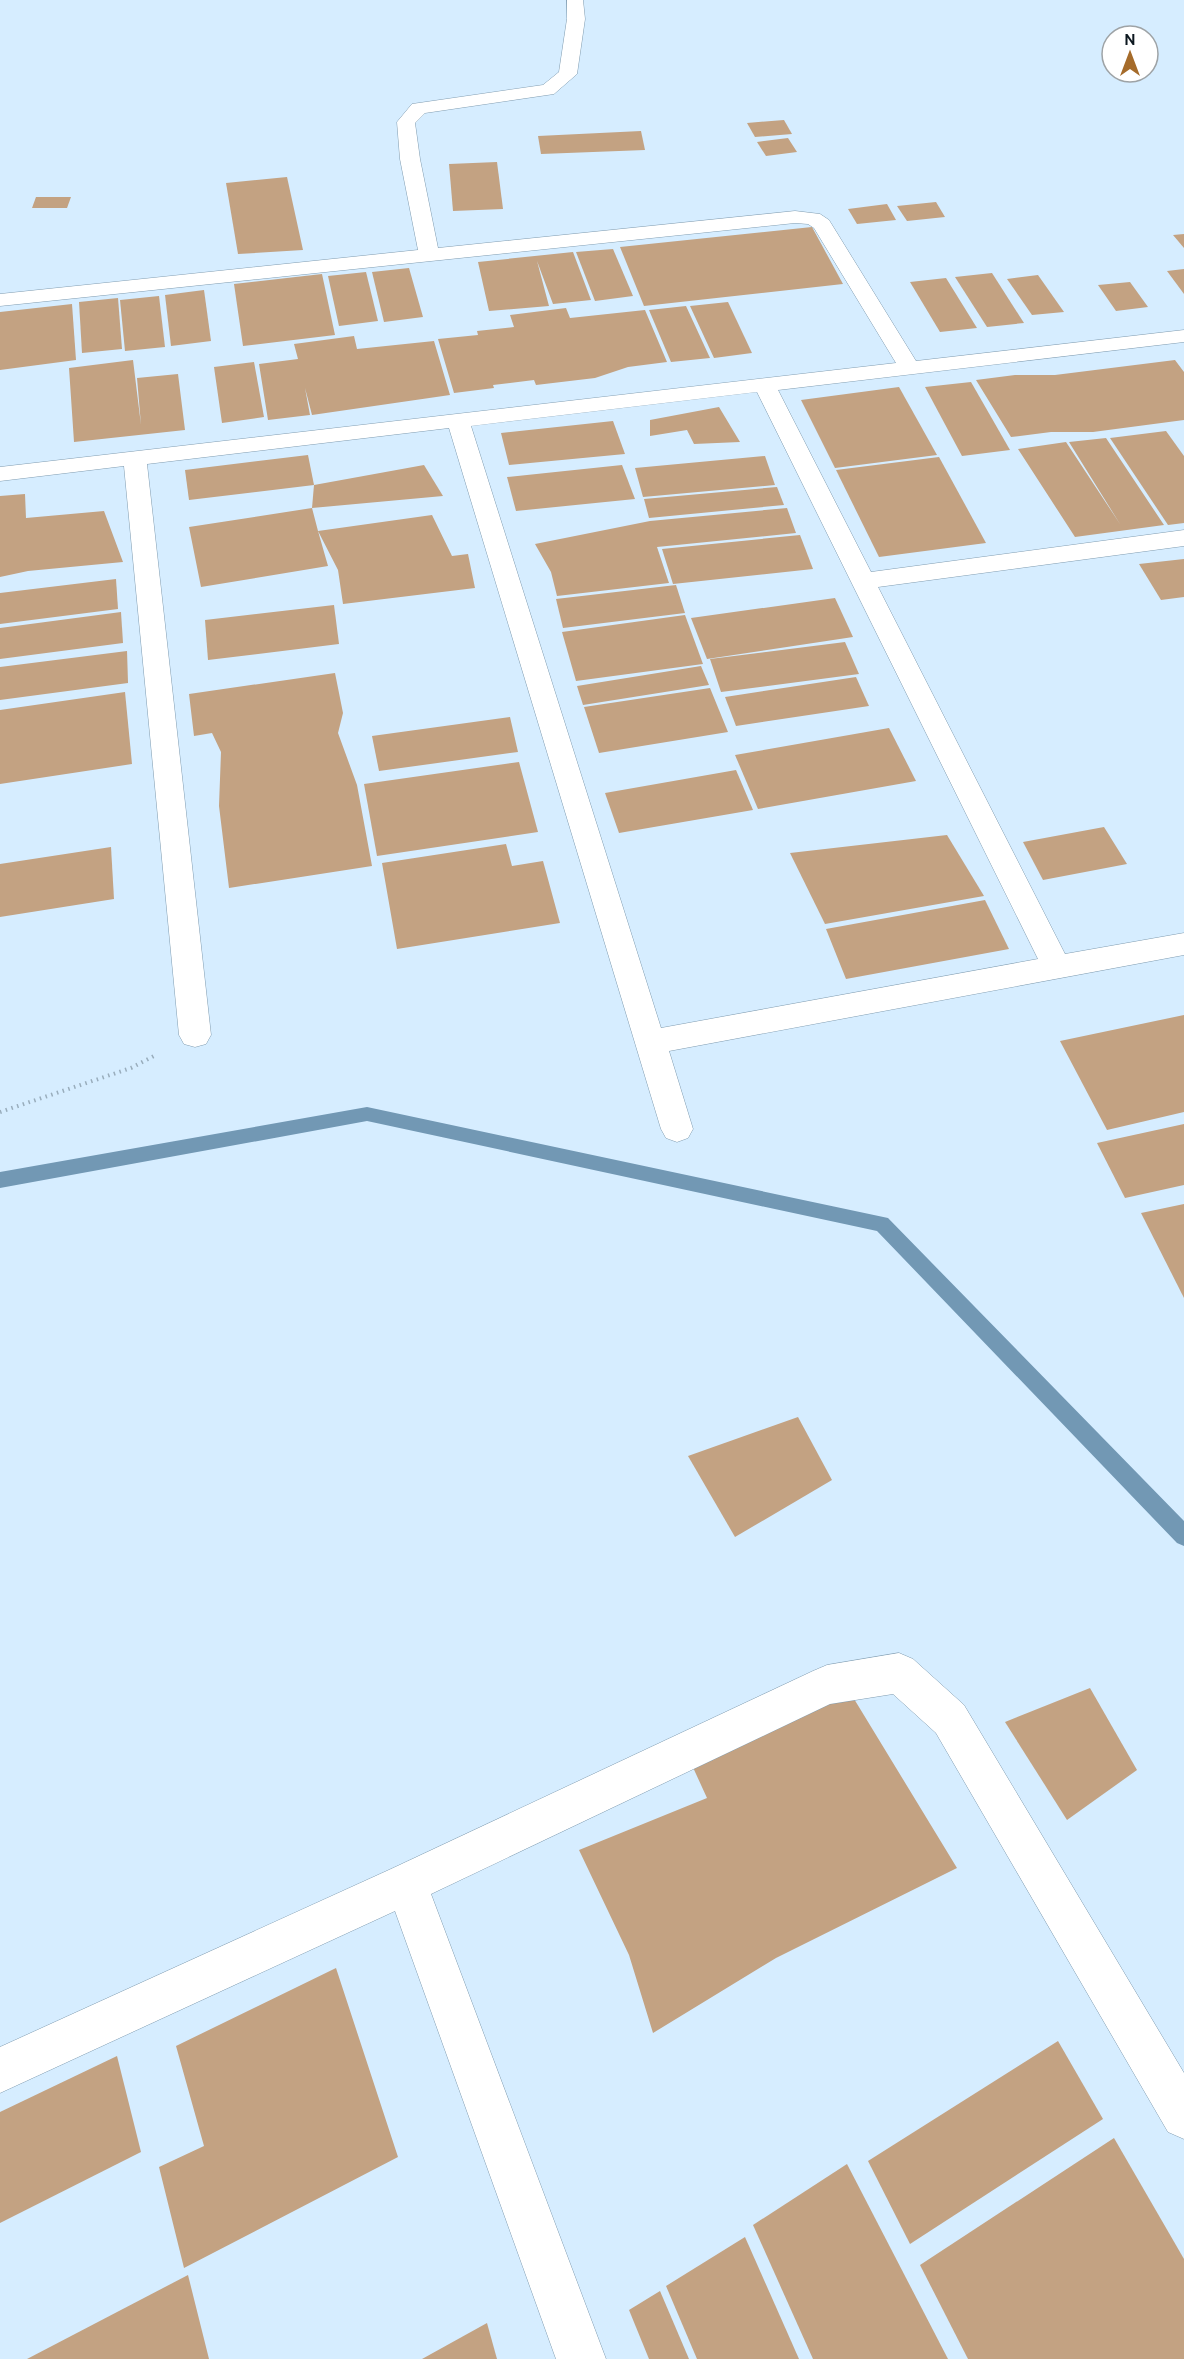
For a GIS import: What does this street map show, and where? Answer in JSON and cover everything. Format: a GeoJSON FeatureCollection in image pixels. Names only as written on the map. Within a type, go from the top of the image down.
{"type":"FeatureCollection","features":[{"type":"Feature","properties":{"kind":"street"},"geometry":{"type":"LineString","coordinates":[[429,255],[410,159],[406,122],[419,108],[548,90],[568,74],[576,19],[574,0]]}},
{"type":"Feature","properties":{"kind":"street"},"geometry":{"type":"LineString","coordinates":[[0,300],[795,217],[813,218],[822,224],[910,368]]}},
{"type":"Feature","properties":{"kind":"street"},"geometry":{"type":"LineString","coordinates":[[0,474],[1184,336]]}},
{"type":"Feature","properties":{"kind":"street"},"geometry":{"type":"LineString","coordinates":[[764,385],[1057,967]]}},
{"type":"Feature","properties":{"kind":"street"},"geometry":{"type":"LineString","coordinates":[[458,420],[678,1129]]}},
{"type":"Feature","properties":{"kind":"street"},"geometry":{"type":"LineString","coordinates":[[135,458],[195,1035]]}},
{"type":"Feature","properties":{"kind":"street"},"geometry":{"type":"LineString","coordinates":[[863,581],[1184,538]]}},
{"type":"Feature","properties":{"kind":"street"},"geometry":{"type":"LineString","coordinates":[[650,1042],[1184,944]]}},
{"type":"Feature","properties":{"kind":"street"},"geometry":{"type":"LineString","coordinates":[[0,2070],[406,1884],[827,1685],[899,1673],[950,1719],[1184,2116]]}},
{"type":"Feature","properties":{"kind":"street"},"geometry":{"type":"LineString","coordinates":[[406,1884],[581,2359]]}},
{"type":"Feature","properties":{"kind":"path"},"geometry":{"type":"LineString","coordinates":[[0,1112],[131,1068],[195,1035]]}},
{"type":"Feature","properties":{"kind":"building"},"geometry":{"type":"Polygon","coordinates":[[[784,120],[792,134],[755,137],[747,123],[784,120]]]}},
{"type":"Feature","properties":{"kind":"building"},"geometry":{"type":"Polygon","coordinates":[[[641,131],[645,150],[541,154],[538,136],[641,131]]]}},
{"type":"Feature","properties":{"kind":"building"},"geometry":{"type":"Polygon","coordinates":[[[788,138],[797,152],[766,156],[757,142],[788,138]]]}},
{"type":"Feature","properties":{"kind":"building"},"geometry":{"type":"Polygon","coordinates":[[[497,162],[503,209],[453,211],[449,164],[497,162]]]}},
{"type":"Feature","properties":{"kind":"building"},"geometry":{"type":"Polygon","coordinates":[[[287,177],[303,250],[238,254],[226,183],[287,177]]]}},
{"type":"Feature","properties":{"kind":"building"},"geometry":{"type":"Polygon","coordinates":[[[36,197],[71,197],[67,208],[32,208],[36,197]]]}},
{"type":"Feature","properties":{"kind":"building"},"geometry":{"type":"Polygon","coordinates":[[[936,202],[945,217],[907,221],[897,206],[936,202]]]}},
{"type":"Feature","properties":{"kind":"building"},"geometry":{"type":"Polygon","coordinates":[[[887,204],[896,220],[857,224],[848,209],[887,204]]]}},
{"type":"Feature","properties":{"kind":"building"},"geometry":{"type":"Polygon","coordinates":[[[812,227],[843,284],[644,306],[620,247],[812,227]]]}},
{"type":"Feature","properties":{"kind":"building"},"geometry":{"type":"Polygon","coordinates":[[[1184,234],[1184,248],[1173,235],[1184,234]]]}},
{"type":"Feature","properties":{"kind":"building"},"geometry":{"type":"Polygon","coordinates":[[[613,249],[633,296],[595,301],[576,252],[613,249]]]}},
{"type":"Feature","properties":{"kind":"building"},"geometry":{"type":"Polygon","coordinates":[[[573,252],[591,300],[553,304],[537,261],[549,306],[489,311],[478,262],[573,252]]]}},
{"type":"Feature","properties":{"kind":"building"},"geometry":{"type":"Polygon","coordinates":[[[409,268],[423,317],[384,322],[372,272],[409,268]]]}},
{"type":"Feature","properties":{"kind":"building"},"geometry":{"type":"Polygon","coordinates":[[[1184,269],[1184,294],[1167,271],[1184,269]]]}},
{"type":"Feature","properties":{"kind":"building"},"geometry":{"type":"Polygon","coordinates":[[[366,272],[378,321],[339,326],[328,276],[366,272]]]}},
{"type":"Feature","properties":{"kind":"building"},"geometry":{"type":"Polygon","coordinates":[[[992,273],[1024,323],[987,327],[955,277],[992,273]]]}},
{"type":"Feature","properties":{"kind":"building"},"geometry":{"type":"Polygon","coordinates":[[[322,274],[335,335],[243,346],[234,284],[322,274]]]}},
{"type":"Feature","properties":{"kind":"building"},"geometry":{"type":"Polygon","coordinates":[[[1038,275],[1064,312],[1032,315],[1007,279],[1038,275]]]}},
{"type":"Feature","properties":{"kind":"building"},"geometry":{"type":"Polygon","coordinates":[[[946,278],[977,328],[940,332],[910,282],[946,278]]]}},
{"type":"Feature","properties":{"kind":"building"},"geometry":{"type":"Polygon","coordinates":[[[1130,282],[1148,307],[1116,311],[1098,285],[1130,282]]]}},
{"type":"Feature","properties":{"kind":"building"},"geometry":{"type":"Polygon","coordinates":[[[204,290],[211,341],[171,346],[165,295],[204,290]]]}},
{"type":"Feature","properties":{"kind":"building"},"geometry":{"type":"Polygon","coordinates":[[[159,296],[165,347],[125,351],[120,300],[159,296]]]}},
{"type":"Feature","properties":{"kind":"building"},"geometry":{"type":"Polygon","coordinates":[[[118,298],[122,349],[82,353],[79,302],[118,298]]]}},
{"type":"Feature","properties":{"kind":"building"},"geometry":{"type":"Polygon","coordinates":[[[728,302],[752,353],[714,358],[690,306],[728,302]]]}},
{"type":"Feature","properties":{"kind":"building"},"geometry":{"type":"Polygon","coordinates":[[[72,304],[76,360],[0,370],[0,312],[72,304]]]}},
{"type":"Feature","properties":{"kind":"building"},"geometry":{"type":"Polygon","coordinates":[[[686,306],[710,358],[671,362],[649,310],[686,306]]]}},
{"type":"Feature","properties":{"kind":"building"},"geometry":{"type":"Polygon","coordinates":[[[566,308],[570,318],[645,310],[667,362],[628,367],[595,378],[536,385],[534,380],[454,393],[438,339],[478,335],[477,331],[514,327],[510,315],[566,308]]]}},
{"type":"Feature","properties":{"kind":"building"},"geometry":{"type":"Polygon","coordinates":[[[354,336],[357,349],[434,341],[450,395],[312,415],[305,388],[310,415],[268,420],[259,364],[298,359],[294,344],[354,336]]]}},
{"type":"Feature","properties":{"kind":"building"},"geometry":{"type":"Polygon","coordinates":[[[133,360],[141,425],[137,378],[178,374],[185,430],[74,442],[69,368],[133,360]]]}},
{"type":"Feature","properties":{"kind":"building"},"geometry":{"type":"Polygon","coordinates":[[[1175,360],[1184,372],[1184,420],[1093,432],[1051,432],[1011,437],[976,380],[1015,375],[1055,375],[1175,360]]]}},
{"type":"Feature","properties":{"kind":"building"},"geometry":{"type":"Polygon","coordinates":[[[254,362],[264,417],[222,423],[214,367],[254,362]]]}},
{"type":"Feature","properties":{"kind":"building"},"geometry":{"type":"Polygon","coordinates":[[[971,382],[1010,450],[962,456],[925,387],[971,382]]]}},
{"type":"Feature","properties":{"kind":"building"},"geometry":{"type":"Polygon","coordinates":[[[899,387],[937,455],[835,468],[801,400],[899,387]]]}},
{"type":"Feature","properties":{"kind":"building"},"geometry":{"type":"Polygon","coordinates":[[[719,407],[740,442],[694,444],[687,430],[650,436],[650,420],[719,407]]]}},
{"type":"Feature","properties":{"kind":"building"},"geometry":{"type":"Polygon","coordinates":[[[613,421],[625,454],[509,465],[501,433],[613,421]]]}},
{"type":"Feature","properties":{"kind":"building"},"geometry":{"type":"Polygon","coordinates":[[[1166,431],[1184,456],[1184,523],[1168,525],[1110,438],[1166,431]]]}},
{"type":"Feature","properties":{"kind":"building"},"geometry":{"type":"Polygon","coordinates":[[[1106,438],[1164,525],[1075,537],[1018,449],[1066,442],[1120,524],[1069,442],[1106,438]]]}},
{"type":"Feature","properties":{"kind":"building"},"geometry":{"type":"Polygon","coordinates":[[[308,455],[314,485],[189,500],[185,470],[308,455]]]}},
{"type":"Feature","properties":{"kind":"building"},"geometry":{"type":"Polygon","coordinates":[[[765,456],[775,485],[643,497],[635,468],[765,456]]]}},
{"type":"Feature","properties":{"kind":"building"},"geometry":{"type":"Polygon","coordinates":[[[939,457],[986,543],[879,557],[836,470],[939,457]]]}},
{"type":"Feature","properties":{"kind":"building"},"geometry":{"type":"Polygon","coordinates":[[[424,465],[443,496],[312,508],[314,485],[424,465]]]}},
{"type":"Feature","properties":{"kind":"building"},"geometry":{"type":"Polygon","coordinates":[[[622,465],[635,499],[516,511],[507,477],[622,465]]]}},
{"type":"Feature","properties":{"kind":"building"},"geometry":{"type":"Polygon","coordinates":[[[777,487],[784,505],[649,518],[644,499],[777,487]]]}},
{"type":"Feature","properties":{"kind":"building"},"geometry":{"type":"Polygon","coordinates":[[[25,494],[26,518],[104,511],[123,562],[28,571],[0,577],[0,496],[25,494]]]}},
{"type":"Feature","properties":{"kind":"building"},"geometry":{"type":"Polygon","coordinates":[[[312,508],[328,566],[201,587],[189,527],[312,508]]]}},
{"type":"Feature","properties":{"kind":"building"},"geometry":{"type":"Polygon","coordinates":[[[787,508],[796,533],[657,547],[669,583],[557,596],[551,572],[535,544],[650,521],[787,508]]]}},
{"type":"Feature","properties":{"kind":"building"},"geometry":{"type":"Polygon","coordinates":[[[432,515],[452,556],[468,554],[475,588],[343,604],[338,570],[318,531],[432,515]]]}},
{"type":"Feature","properties":{"kind":"building"},"geometry":{"type":"Polygon","coordinates":[[[800,535],[813,569],[673,584],[662,549],[800,535]]]}},
{"type":"Feature","properties":{"kind":"building"},"geometry":{"type":"Polygon","coordinates":[[[1184,559],[1184,597],[1161,600],[1139,564],[1184,559]]]}},
{"type":"Feature","properties":{"kind":"building"},"geometry":{"type":"Polygon","coordinates":[[[116,579],[118,609],[0,624],[0,593],[116,579]]]}},
{"type":"Feature","properties":{"kind":"building"},"geometry":{"type":"Polygon","coordinates":[[[676,585],[685,613],[563,628],[556,599],[676,585]]]}},
{"type":"Feature","properties":{"kind":"building"},"geometry":{"type":"Polygon","coordinates":[[[835,598],[853,637],[707,659],[691,618],[835,598]]]}},
{"type":"Feature","properties":{"kind":"building"},"geometry":{"type":"Polygon","coordinates":[[[334,605],[339,644],[208,660],[205,620],[334,605]]]}},
{"type":"Feature","properties":{"kind":"building"},"geometry":{"type":"Polygon","coordinates":[[[121,612],[123,643],[0,659],[0,628],[121,612]]]}},
{"type":"Feature","properties":{"kind":"building"},"geometry":{"type":"Polygon","coordinates":[[[685,615],[703,664],[576,681],[562,632],[685,615]]]}},
{"type":"Feature","properties":{"kind":"building"},"geometry":{"type":"Polygon","coordinates":[[[845,642],[859,674],[721,692],[710,659],[845,642]]]}},
{"type":"Feature","properties":{"kind":"building"},"geometry":{"type":"Polygon","coordinates":[[[127,651],[128,683],[0,700],[0,667],[127,651]]]}},
{"type":"Feature","properties":{"kind":"building"},"geometry":{"type":"Polygon","coordinates":[[[701,666],[709,685],[583,705],[577,686],[701,666]]]}},
{"type":"Feature","properties":{"kind":"building"},"geometry":{"type":"Polygon","coordinates":[[[335,673],[343,713],[338,733],[357,785],[372,866],[229,888],[219,806],[221,752],[212,733],[194,736],[189,694],[335,673]]]}},
{"type":"Feature","properties":{"kind":"building"},"geometry":{"type":"Polygon","coordinates":[[[856,677],[869,706],[736,726],[725,697],[856,677]]]}},
{"type":"Feature","properties":{"kind":"building"},"geometry":{"type":"Polygon","coordinates":[[[710,688],[728,732],[599,753],[584,707],[710,688]]]}},
{"type":"Feature","properties":{"kind":"building"},"geometry":{"type":"Polygon","coordinates":[[[125,692],[132,764],[0,784],[0,710],[125,692]]]}},
{"type":"Feature","properties":{"kind":"building"},"geometry":{"type":"Polygon","coordinates":[[[510,717],[518,752],[379,771],[372,736],[510,717]]]}},
{"type":"Feature","properties":{"kind":"building"},"geometry":{"type":"Polygon","coordinates":[[[889,728],[916,781],[758,809],[735,755],[889,728]]]}},
{"type":"Feature","properties":{"kind":"building"},"geometry":{"type":"Polygon","coordinates":[[[519,762],[538,832],[377,856],[364,784],[519,762]]]}},
{"type":"Feature","properties":{"kind":"building"},"geometry":{"type":"Polygon","coordinates":[[[736,770],[753,810],[619,833],[605,793],[736,770]]]}},
{"type":"Feature","properties":{"kind":"building"},"geometry":{"type":"Polygon","coordinates":[[[1104,827],[1127,864],[1043,880],[1023,842],[1104,827]]]}},
{"type":"Feature","properties":{"kind":"building"},"geometry":{"type":"Polygon","coordinates":[[[947,835],[984,896],[825,924],[790,853],[947,835]]]}},
{"type":"Feature","properties":{"kind":"building"},"geometry":{"type":"Polygon","coordinates":[[[506,844],[512,866],[543,861],[560,923],[397,949],[382,863],[506,844]]]}},
{"type":"Feature","properties":{"kind":"building"},"geometry":{"type":"Polygon","coordinates":[[[111,847],[114,899],[0,917],[0,864],[111,847]]]}},
{"type":"Feature","properties":{"kind":"building"},"geometry":{"type":"Polygon","coordinates":[[[985,900],[1009,949],[846,979],[826,929],[985,900]]]}},
{"type":"Feature","properties":{"kind":"building"},"geometry":{"type":"Polygon","coordinates":[[[1184,1015],[1184,1112],[1107,1130],[1060,1041],[1184,1015]]]}},
{"type":"Feature","properties":{"kind":"building"},"geometry":{"type":"Polygon","coordinates":[[[1184,1124],[1184,1185],[1125,1198],[1097,1143],[1184,1124]]]}},
{"type":"Feature","properties":{"kind":"building"},"geometry":{"type":"Polygon","coordinates":[[[1184,1204],[1184,1298],[1141,1213],[1184,1204]]]}},
{"type":"Feature","properties":{"kind":"building"},"geometry":{"type":"Polygon","coordinates":[[[798,1417],[832,1480],[735,1537],[688,1456],[798,1417]]]}},
{"type":"Feature","properties":{"kind":"building"},"geometry":{"type":"Polygon","coordinates":[[[834,1666],[957,1868],[776,1958],[653,2033],[629,1955],[579,1850],[707,1798],[680,1739],[834,1666]]]}},
{"type":"Feature","properties":{"kind":"building"},"geometry":{"type":"Polygon","coordinates":[[[1090,1688],[1137,1770],[1067,1820],[1005,1722],[1090,1688]]]}},
{"type":"Feature","properties":{"kind":"building"},"geometry":{"type":"Polygon","coordinates":[[[336,1968],[398,2157],[184,2268],[159,2167],[204,2146],[176,2046],[336,1968]]]}},
{"type":"Feature","properties":{"kind":"building"},"geometry":{"type":"Polygon","coordinates":[[[1058,2041],[1103,2119],[910,2244],[868,2161],[1058,2041]]]}},
{"type":"Feature","properties":{"kind":"building"},"geometry":{"type":"Polygon","coordinates":[[[117,2056],[141,2152],[0,2223],[0,2112],[117,2056]]]}},
{"type":"Feature","properties":{"kind":"building"},"geometry":{"type":"Polygon","coordinates":[[[1114,2138],[1184,2259],[1184,2359],[968,2359],[920,2265],[1114,2138]]]}},
{"type":"Feature","properties":{"kind":"building"},"geometry":{"type":"Polygon","coordinates":[[[847,2164],[948,2359],[813,2359],[753,2225],[847,2164]]]}},
{"type":"Feature","properties":{"kind":"building"},"geometry":{"type":"Polygon","coordinates":[[[745,2237],[799,2359],[697,2359],[666,2286],[745,2237]]]}},
{"type":"Feature","properties":{"kind":"building"},"geometry":{"type":"Polygon","coordinates":[[[188,2275],[209,2359],[27,2359],[188,2275]]]}},
{"type":"Feature","properties":{"kind":"building"},"geometry":{"type":"Polygon","coordinates":[[[660,2291],[689,2359],[649,2359],[629,2310],[660,2291]]]}},
{"type":"Feature","properties":{"kind":"building"},"geometry":{"type":"Polygon","coordinates":[[[487,2323],[497,2359],[422,2359],[487,2323]]]}},
{"type":"Feature","properties":{"kind":"waterway"},"geometry":{"type":"LineString","coordinates":[[0,1180],[367,1114],[882,1224],[1184,1536]]}}]}
